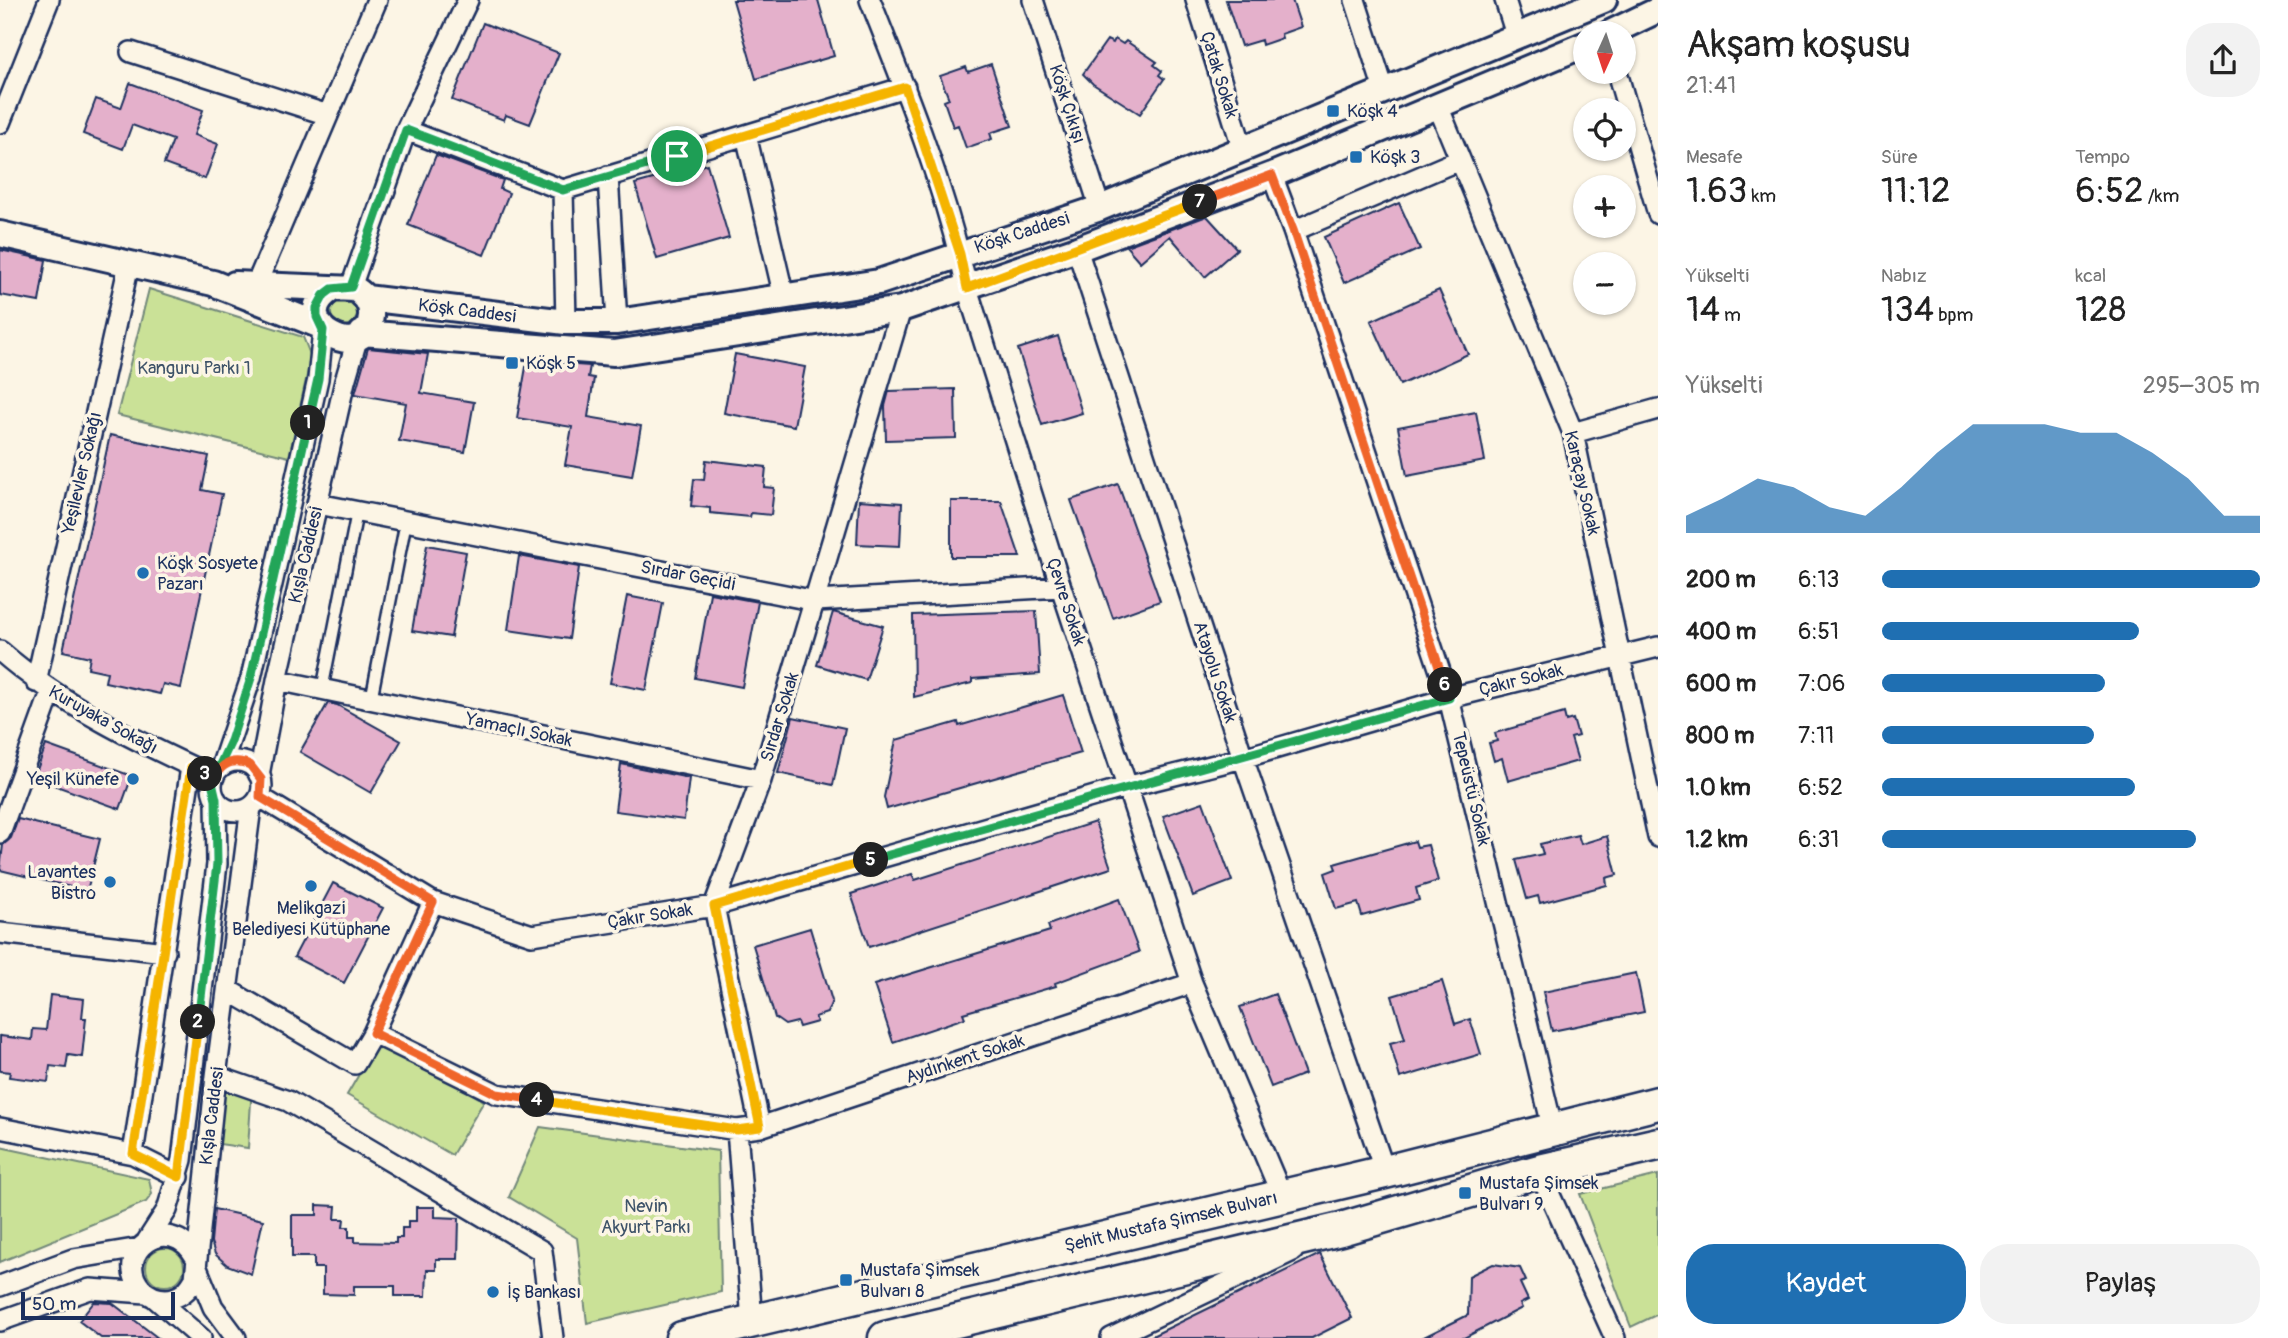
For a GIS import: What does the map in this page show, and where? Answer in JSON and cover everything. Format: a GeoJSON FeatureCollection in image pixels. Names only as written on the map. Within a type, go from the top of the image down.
{"type":"FeatureCollection","features":[{"type":"Feature","properties":{"kind":"main road","name":"Şehit Mustafa Şimsek Bulvarı"},"geometry":{"type":"LineString","coordinates":[[682,1338],[1385,1172],[1658,1103]]}},
{"type":"Feature","properties":{"kind":"main road"},"geometry":{"type":"LineString","coordinates":[[885,1338],[1341,1229],[1539,1171],[1658,1143]]}},
{"type":"Feature","properties":{"kind":"street"},"geometry":{"type":"LineString","coordinates":[[0,123],[49,0]]}},
{"type":"Feature","properties":{"kind":"street"},"geometry":{"type":"LineString","coordinates":[[256,285],[377,0]]}},
{"type":"Feature","properties":{"kind":"street"},"geometry":{"type":"LineString","coordinates":[[350,291],[406,130],[468,0]]}},
{"type":"Feature","properties":{"kind":"street","name":"Çevre Sokak"},"geometry":{"type":"LineString","coordinates":[[870,0],[905,87],[960,254],[967,288],[1061,587],[1192,983],[1282,1196]]}},
{"type":"Feature","properties":{"kind":"street","name":"Köşk Çıkışı"},"geometry":{"type":"LineString","coordinates":[[1034,0],[1100,208]]}},
{"type":"Feature","properties":{"kind":"street","name":"Çatak Sokak"},"geometry":{"type":"LineString","coordinates":[[1196,0],[1243,150]]}},
{"type":"Feature","properties":{"kind":"street"},"geometry":{"type":"LineString","coordinates":[[1355,0],[1384,90]]}},
{"type":"Feature","properties":{"kind":"street"},"geometry":{"type":"LineString","coordinates":[[1505,0],[1517,38]]}},
{"type":"Feature","properties":{"kind":"street","name":"Köşk Caddesi"},"geometry":{"type":"LineString","coordinates":[[213,283],[350,291],[566,322],[617,322],[879,282],[1100,208],[1604,0]]}},
{"type":"Feature","properties":{"kind":"street"},"geometry":{"type":"LineString","coordinates":[[1636,21],[1658,10]]}},
{"type":"Feature","properties":{"kind":"street","name":"Köşk Caddesi"},"geometry":{"type":"LineString","coordinates":[[360,334],[614,352],[901,309],[1077,249],[1272,175],[1573,49]]}},
{"type":"Feature","properties":{"kind":"street"},"geometry":{"type":"LineString","coordinates":[[131,52],[328,115]]}},
{"type":"Feature","properties":{"kind":"street"},"geometry":{"type":"LineString","coordinates":[[1620,84],[1658,214]]}},
{"type":"Feature","properties":{"kind":"street"},"geometry":{"type":"LineString","coordinates":[[406,130],[563,190],[905,87]]}},
{"type":"Feature","properties":{"kind":"street","name":"Karaçay Sokak"},"geometry":{"type":"LineString","coordinates":[[1438,106],[1573,433],[1658,837]]}},
{"type":"Feature","properties":{"kind":"street"},"geometry":{"type":"LineString","coordinates":[[746,135],[784,297]]}},
{"type":"Feature","properties":{"kind":"street"},"geometry":{"type":"LineString","coordinates":[[1293,230],[1459,160]]}},
{"type":"Feature","properties":{"kind":"street","name":"Tepeüstü Sokak"},"geometry":{"type":"LineString","coordinates":[[1272,175],[1293,230],[1449,698],[1553,1130]]}},
{"type":"Feature","properties":{"kind":"street"},"geometry":{"type":"LineString","coordinates":[[608,176],[617,322]]}},
{"type":"Feature","properties":{"kind":"street"},"geometry":{"type":"LineString","coordinates":[[563,190],[566,322]]}},
{"type":"Feature","properties":{"kind":"street"},"geometry":{"type":"LineString","coordinates":[[0,234],[213,283],[322,328],[340,340],[360,334],[371,316],[350,291]]}},
{"type":"Feature","properties":{"kind":"street","name":"Atayolu Sokak"},"geometry":{"type":"LineString","coordinates":[[1077,249],[1243,758],[1385,1172]]}},
{"type":"Feature","properties":{"kind":"street","name":"Yeşilevler Sokağı"},"geometry":{"type":"LineString","coordinates":[[0,833],[43,687],[129,264]]}},
{"type":"Feature","properties":{"kind":"street"},"geometry":{"type":"LineString","coordinates":[[322,328],[317,308],[324,295],[350,291]]}},
{"type":"Feature","properties":{"kind":"street","name":"Sırdar Sokak"},"geometry":{"type":"LineString","coordinates":[[714,906],[761,779],[901,309]]}},
{"type":"Feature","properties":{"kind":"street","name":"Kışla Caddesi"},"geometry":{"type":"LineString","coordinates":[[217,772],[251,678],[318,379],[322,328]]}},
{"type":"Feature","properties":{"kind":"street","name":"Kışla Caddesi"},"geometry":{"type":"LineString","coordinates":[[259,775],[277,680],[345,381],[360,334]]}},
{"type":"Feature","properties":{"kind":"street"},"geometry":{"type":"LineString","coordinates":[[1573,433],[1658,410]]}},
{"type":"Feature","properties":{"kind":"street","name":"Sırdar Geçidi"},"geometry":{"type":"LineString","coordinates":[[318,505],[816,601],[1061,587]]}},
{"type":"Feature","properties":{"kind":"street","name":"Çakır Sokak"},"geometry":{"type":"LineString","coordinates":[[433,902],[532,935],[714,906],[1126,787],[1243,758],[1449,698],[1619,655],[1658,648]]}},
{"type":"Feature","properties":{"kind":"street","name":"Kuruyaka Sokağı"},"geometry":{"type":"LineString","coordinates":[[0,651],[43,687],[131,738],[191,767],[217,772]]}},
{"type":"Feature","properties":{"kind":"street","name":"Yamaçlı Sokak"},"geometry":{"type":"LineString","coordinates":[[277,680],[761,779]]}},
{"type":"Feature","properties":{"kind":"street"},"geometry":{"type":"LineString","coordinates":[[229,762],[242,762],[254,768],[259,775],[255,802],[243,810],[230,810],[216,799],[212,791],[217,772],[229,762]]}},
{"type":"Feature","properties":{"kind":"street"},"geometry":{"type":"LineString","coordinates":[[133,1154],[191,767]]}},
{"type":"Feature","properties":{"kind":"street","name":"Kışla Caddesi"},"geometry":{"type":"LineString","coordinates":[[143,1245],[167,1210],[179,1177],[217,864],[216,799]]}},
{"type":"Feature","properties":{"kind":"street"},"geometry":{"type":"LineString","coordinates":[[228,990],[355,1064],[373,1033],[433,902],[255,802]]}},
{"type":"Feature","properties":{"kind":"street","name":"Kışla Caddesi"},"geometry":{"type":"LineString","coordinates":[[197,1263],[216,1076],[255,802]]}},
{"type":"Feature","properties":{"kind":"street"},"geometry":{"type":"LineString","coordinates":[[714,906],[760,1127]]}},
{"type":"Feature","properties":{"kind":"street"},"geometry":{"type":"LineString","coordinates":[[0,933],[165,952]]}},
{"type":"Feature","properties":{"kind":"street","name":"Aydınkent Sokak"},"geometry":{"type":"LineString","coordinates":[[373,1033],[497,1094],[737,1130],[760,1127],[1192,983]]}},
{"type":"Feature","properties":{"kind":"street"},"geometry":{"type":"LineString","coordinates":[[216,1076],[288,1101],[542,1251],[553,1338]]}},
{"type":"Feature","properties":{"kind":"street"},"geometry":{"type":"LineString","coordinates":[[0,1128],[133,1154],[179,1177]]}},
{"type":"Feature","properties":{"kind":"street"},"geometry":{"type":"LineString","coordinates":[[737,1130],[752,1321]]}},
{"type":"Feature","properties":{"kind":"street"},"geometry":{"type":"LineString","coordinates":[[1539,1171],[1615,1338]]}},
{"type":"Feature","properties":{"kind":"street"},"geometry":{"type":"LineString","coordinates":[[1111,1338],[1341,1229]]}},
{"type":"Feature","properties":{"kind":"street"},"geometry":{"type":"LineString","coordinates":[[0,1286],[73,1259],[143,1245],[156,1237],[176,1237],[184,1242],[197,1263],[214,1307],[236,1338]]}},
{"type":"Feature","properties":{"kind":"street"},"geometry":{"type":"LineString","coordinates":[[143,1245],[135,1257],[134,1277],[150,1295],[201,1338]]}},
{"type":"Feature","properties":{"kind":"street"},"geometry":{"type":"LineString","coordinates":[[0,1321],[90,1289],[174,1298],[191,1287],[197,1263]]}},
{"type":"Feature","properties":{"kind":"lane"},"geometry":{"type":"LineString","coordinates":[[322,690],[357,512]]}},
{"type":"Feature","properties":{"kind":"lane"},"geometry":{"type":"LineString","coordinates":[[371,700],[406,521]]}},
{"type":"Feature","properties":{"kind":"green space","name":"Kanguru Parkı 1"},"geometry":{"type":"Polygon","coordinates":[[[149,289],[303,337],[311,357],[289,457],[117,415],[149,289]]]}},
{"type":"Feature","properties":{"kind":"green space"},"geometry":{"type":"Polygon","coordinates":[[[344,300],[353,304],[357,313],[353,322],[344,326],[335,322],[331,313],[335,304],[344,300]]]}},
{"type":"Feature","properties":{"kind":"green space"},"geometry":{"type":"Polygon","coordinates":[[[379,1040],[484,1101],[452,1155],[347,1095],[379,1040]]]}},
{"type":"Feature","properties":{"kind":"green space"},"geometry":{"type":"Polygon","coordinates":[[[219,1079],[252,1086],[248,1148],[212,1143],[219,1079]]]}},
{"type":"Feature","properties":{"kind":"green space","name":"Nevin Akyurt Parkı"},"geometry":{"type":"Polygon","coordinates":[[[540,1127],[718,1151],[721,1292],[587,1323],[577,1238],[509,1197],[540,1127]]]}},
{"type":"Feature","properties":{"kind":"green space"},"geometry":{"type":"Polygon","coordinates":[[[0,1147],[149,1179],[152,1194],[146,1202],[0,1262],[0,1147]]]}},
{"type":"Feature","properties":{"kind":"green space"},"geometry":{"type":"Polygon","coordinates":[[[1658,1175],[1658,1314],[1631,1327],[1580,1194],[1658,1175]]]}},
{"type":"Feature","properties":{"kind":"green space"},"geometry":{"type":"Polygon","coordinates":[[[165,1248],[179,1253],[184,1267],[179,1281],[165,1286],[151,1281],[146,1267],[151,1253],[165,1248]]]}},
{"type":"Feature","properties":{"kind":"building"},"geometry":{"type":"Polygon","coordinates":[[[733,0],[818,0],[834,56],[756,79],[733,0]]]}},
{"type":"Feature","properties":{"kind":"building"},"geometry":{"type":"Polygon","coordinates":[[[1226,0],[1292,0],[1301,27],[1262,45],[1261,40],[1241,46],[1226,0]]]}},
{"type":"Feature","properties":{"kind":"building"},"geometry":{"type":"Polygon","coordinates":[[[483,23],[559,53],[530,124],[506,115],[504,120],[452,100],[483,23]]]}},
{"type":"Feature","properties":{"kind":"building"},"geometry":{"type":"Polygon","coordinates":[[[1115,39],[1123,44],[1126,41],[1157,62],[1154,65],[1162,71],[1159,75],[1164,79],[1140,114],[1093,84],[1083,74],[1107,40],[1113,43],[1115,39]]]}},
{"type":"Feature","properties":{"kind":"building"},"geometry":{"type":"Polygon","coordinates":[[[991,64],[1012,126],[990,133],[992,139],[966,148],[958,125],[953,127],[944,101],[949,99],[940,76],[966,67],[968,72],[991,64]]]}},
{"type":"Feature","properties":{"kind":"building"},"geometry":{"type":"Polygon","coordinates":[[[130,83],[203,110],[194,135],[218,144],[205,179],[164,164],[173,140],[132,125],[123,149],[83,134],[96,99],[121,108],[130,83]]]}},
{"type":"Feature","properties":{"kind":"building"},"geometry":{"type":"Polygon","coordinates":[[[436,155],[503,180],[500,189],[509,193],[484,255],[408,225],[436,155]]]}},
{"type":"Feature","properties":{"kind":"building"},"geometry":{"type":"Polygon","coordinates":[[[707,164],[729,238],[657,259],[635,184],[707,164]]]}},
{"type":"Feature","properties":{"kind":"building"},"geometry":{"type":"Polygon","coordinates":[[[1399,203],[1420,249],[1344,283],[1324,237],[1399,203]]]}},
{"type":"Feature","properties":{"kind":"building"},"geometry":{"type":"Polygon","coordinates":[[[1207,216],[1237,249],[1205,277],[1170,236],[1140,262],[1126,246],[1207,216]]]}},
{"type":"Feature","properties":{"kind":"building"},"geometry":{"type":"Polygon","coordinates":[[[0,250],[46,260],[39,302],[0,295],[0,250]]]}},
{"type":"Feature","properties":{"kind":"building"},"geometry":{"type":"Polygon","coordinates":[[[1439,290],[1468,354],[1400,385],[1371,321],[1439,290]]]}},
{"type":"Feature","properties":{"kind":"building"},"geometry":{"type":"Polygon","coordinates":[[[1058,336],[1082,413],[1042,425],[1018,349],[1058,336]]]}},
{"type":"Feature","properties":{"kind":"building"},"geometry":{"type":"Polygon","coordinates":[[[368,348],[428,354],[421,393],[474,402],[465,452],[399,441],[406,403],[355,394],[368,348]]]}},
{"type":"Feature","properties":{"kind":"building"},"geometry":{"type":"Polygon","coordinates":[[[735,354],[805,367],[794,426],[724,413],[735,354]]]}},
{"type":"Feature","properties":{"kind":"building"},"geometry":{"type":"Polygon","coordinates":[[[534,362],[590,366],[588,377],[594,378],[588,417],[641,426],[632,476],[565,465],[572,427],[517,418],[526,367],[533,368],[534,362]]]}},
{"type":"Feature","properties":{"kind":"building"},"geometry":{"type":"Polygon","coordinates":[[[955,389],[956,438],[886,440],[885,406],[889,391],[955,389]]]}},
{"type":"Feature","properties":{"kind":"building"},"geometry":{"type":"Polygon","coordinates":[[[1476,412],[1485,461],[1407,476],[1398,427],[1476,412]]]}},
{"type":"Feature","properties":{"kind":"building","name":"Köşk Sosyete Pazarı"},"geometry":{"type":"Polygon","coordinates":[[[110,435],[209,456],[202,490],[222,494],[181,688],[163,684],[160,694],[105,682],[107,672],[88,668],[90,657],[63,651],[110,435]]]}},
{"type":"Feature","properties":{"kind":"building"},"geometry":{"type":"Polygon","coordinates":[[[706,460],[766,467],[764,487],[774,488],[771,515],[751,513],[750,517],[710,513],[710,508],[691,506],[694,479],[704,480],[706,460]]]}},
{"type":"Feature","properties":{"kind":"building"},"geometry":{"type":"Polygon","coordinates":[[[1118,484],[1160,601],[1113,618],[1071,500],[1118,484]]]}},
{"type":"Feature","properties":{"kind":"building"},"geometry":{"type":"Polygon","coordinates":[[[859,500],[902,503],[900,546],[857,544],[859,500]]]}},
{"type":"Feature","properties":{"kind":"building"},"geometry":{"type":"Polygon","coordinates":[[[951,501],[1001,501],[1020,557],[951,557],[951,501]]]}},
{"type":"Feature","properties":{"kind":"building"},"geometry":{"type":"Polygon","coordinates":[[[427,545],[466,552],[451,637],[412,631],[427,545]]]}},
{"type":"Feature","properties":{"kind":"building"},"geometry":{"type":"Polygon","coordinates":[[[519,556],[579,567],[569,639],[508,630],[519,556]]]}},
{"type":"Feature","properties":{"kind":"building"},"geometry":{"type":"Polygon","coordinates":[[[710,593],[758,602],[742,687],[695,678],[710,593]]]}},
{"type":"Feature","properties":{"kind":"building"},"geometry":{"type":"Polygon","coordinates":[[[627,596],[663,603],[646,690],[610,683],[627,596]]]}},
{"type":"Feature","properties":{"kind":"building"},"geometry":{"type":"Polygon","coordinates":[[[1036,611],[1040,674],[972,679],[972,683],[914,697],[913,615],[1036,611]]]}},
{"type":"Feature","properties":{"kind":"building"},"geometry":{"type":"Polygon","coordinates":[[[833,612],[883,626],[866,680],[817,665],[833,612]]]}},
{"type":"Feature","properties":{"kind":"building"},"geometry":{"type":"Polygon","coordinates":[[[1063,695],[1081,753],[887,809],[884,797],[896,740],[958,722],[959,726],[1063,695]]]}},
{"type":"Feature","properties":{"kind":"building"},"geometry":{"type":"Polygon","coordinates":[[[328,703],[337,705],[401,741],[371,793],[300,752],[328,703]]]}},
{"type":"Feature","properties":{"kind":"building"},"geometry":{"type":"Polygon","coordinates":[[[1564,713],[1566,721],[1573,719],[1578,736],[1571,738],[1578,761],[1508,781],[1502,758],[1494,761],[1489,743],[1497,741],[1495,733],[1564,713]]]}},
{"type":"Feature","properties":{"kind":"building"},"geometry":{"type":"Polygon","coordinates":[[[793,717],[845,728],[833,785],[778,773],[793,717]]]}},
{"type":"Feature","properties":{"kind":"building"},"geometry":{"type":"Polygon","coordinates":[[[46,745],[132,776],[120,809],[34,778],[46,745]]]}},
{"type":"Feature","properties":{"kind":"building"},"geometry":{"type":"Polygon","coordinates":[[[621,764],[689,778],[684,820],[615,811],[621,764]]]}},
{"type":"Feature","properties":{"kind":"building"},"geometry":{"type":"Polygon","coordinates":[[[1203,802],[1232,881],[1193,896],[1163,816],[1203,802]]]}},
{"type":"Feature","properties":{"kind":"building"},"geometry":{"type":"Polygon","coordinates":[[[18,819],[100,839],[87,891],[0,870],[3,845],[11,838],[18,819]]]}},
{"type":"Feature","properties":{"kind":"building"},"geometry":{"type":"Polygon","coordinates":[[[1095,822],[1111,868],[869,947],[851,894],[912,874],[915,880],[1095,822]]]}},
{"type":"Feature","properties":{"kind":"building"},"geometry":{"type":"Polygon","coordinates":[[[1578,835],[1581,844],[1607,836],[1617,875],[1606,878],[1607,885],[1540,903],[1538,896],[1527,899],[1516,860],[1543,854],[1540,844],[1578,835]]]}},
{"type":"Feature","properties":{"kind":"building"},"geometry":{"type":"Polygon","coordinates":[[[1415,841],[1417,847],[1428,845],[1438,881],[1416,888],[1419,900],[1362,916],[1358,903],[1336,909],[1325,873],[1336,869],[1334,864],[1415,841]]]}},
{"type":"Feature","properties":{"kind":"building"},"geometry":{"type":"Polygon","coordinates":[[[333,883],[383,908],[344,983],[294,957],[333,883]]]}},
{"type":"Feature","properties":{"kind":"building"},"geometry":{"type":"Polygon","coordinates":[[[1119,899],[1139,952],[1055,983],[1056,986],[963,1013],[965,1018],[893,1042],[874,985],[1050,931],[1048,925],[1119,899]]]}},
{"type":"Feature","properties":{"kind":"building"},"geometry":{"type":"Polygon","coordinates":[[[810,928],[832,1001],[827,1013],[815,1017],[817,1022],[799,1027],[797,1022],[785,1025],[775,1018],[753,945],[810,928]]]}},
{"type":"Feature","properties":{"kind":"building"},"geometry":{"type":"Polygon","coordinates":[[[1636,973],[1644,1012],[1552,1031],[1543,992],[1636,973]]]}},
{"type":"Feature","properties":{"kind":"building"},"geometry":{"type":"Polygon","coordinates":[[[1442,981],[1455,1024],[1470,1019],[1481,1054],[1400,1078],[1390,1043],[1405,1039],[1392,996],[1442,981]]]}},
{"type":"Feature","properties":{"kind":"building"},"geometry":{"type":"Polygon","coordinates":[[[1275,994],[1305,1074],[1271,1087],[1240,1007],[1275,994]]]}},
{"type":"Feature","properties":{"kind":"building"},"geometry":{"type":"Polygon","coordinates":[[[50,995],[84,999],[82,1018],[86,1018],[82,1057],[68,1055],[66,1068],[50,1066],[48,1082],[9,1077],[10,1072],[0,1071],[0,1036],[32,1040],[33,1029],[46,1030],[50,995]]]}},
{"type":"Feature","properties":{"kind":"building"},"geometry":{"type":"Polygon","coordinates":[[[317,1205],[336,1206],[335,1219],[344,1219],[343,1227],[349,1227],[349,1237],[355,1237],[355,1242],[396,1243],[396,1238],[402,1238],[402,1228],[408,1228],[408,1221],[416,1221],[416,1207],[435,1207],[435,1217],[459,1218],[458,1259],[436,1259],[436,1270],[427,1270],[426,1296],[395,1296],[395,1286],[354,1286],[354,1295],[323,1294],[323,1268],[314,1268],[314,1257],[292,1257],[292,1215],[317,1215],[317,1205]]]}},
{"type":"Feature","properties":{"kind":"building"},"geometry":{"type":"Polygon","coordinates":[[[214,1209],[263,1220],[251,1274],[227,1265],[215,1254],[211,1242],[214,1209]]]}},
{"type":"Feature","properties":{"kind":"building"},"geometry":{"type":"Polygon","coordinates":[[[1320,1254],[1352,1318],[1312,1338],[1148,1338],[1320,1254]]]}},
{"type":"Feature","properties":{"kind":"building"},"geometry":{"type":"Polygon","coordinates":[[[1493,1264],[1520,1268],[1526,1281],[1520,1283],[1528,1300],[1520,1304],[1522,1308],[1464,1338],[1422,1338],[1468,1315],[1469,1276],[1493,1264]]]}},
{"type":"Feature","properties":{"kind":"building"},"geometry":{"type":"Polygon","coordinates":[[[94,1302],[112,1303],[158,1338],[101,1338],[79,1321],[94,1302]]]}},
{"type":"Feature","properties":{"kind":"place","name":"Köşk 4"},"geometry":{"type":"Point","coordinates":[1333,111]}},
{"type":"Feature","properties":{"kind":"place","name":"Köşk 3"},"geometry":{"type":"Point","coordinates":[1356,157]}},
{"type":"Feature","properties":{"kind":"place","name":"Köşk 5"},"geometry":{"type":"Point","coordinates":[512,363]}},
{"type":"Feature","properties":{"kind":"place","name":"Köşk Sosyete Pazarı"},"geometry":{"type":"Point","coordinates":[143,573]}},
{"type":"Feature","properties":{"kind":"place","name":"Yeşil Künefe"},"geometry":{"type":"Point","coordinates":[133,779]}},
{"type":"Feature","properties":{"kind":"place","name":"Lavantes Bistro"},"geometry":{"type":"Point","coordinates":[110,882]}},
{"type":"Feature","properties":{"kind":"place","name":"Melikgazi Belediyesi Kütüphane"},"geometry":{"type":"Point","coordinates":[311,886]}},
{"type":"Feature","properties":{"kind":"place","name":"Mustafa Şimsek Bulvarı 9"},"geometry":{"type":"Point","coordinates":[1465,1193]}},
{"type":"Feature","properties":{"kind":"place","name":"Mustafa Şimsek Bulvarı 8"},"geometry":{"type":"Point","coordinates":[846,1280]}},
{"type":"Feature","properties":{"kind":"place","name":"İş Bankası"},"geometry":{"type":"Point","coordinates":[493,1292]}},
{"type":"Feature","properties":{"kind":"route"},"geometry":{"type":"LineString","coordinates":[[677,156],[563,190],[406,130],[368,232],[351,287],[332,289],[324,295],[317,308],[317,317],[323,330],[318,379],[251,678],[231,741],[221,767],[212,782],[216,799],[217,864],[179,1177],[133,1154],[191,767],[214,778],[218,770],[221,767],[229,762],[247,763],[257,771],[261,779],[260,797],[433,902],[373,1033],[497,1094],[737,1130],[760,1127],[714,906],[1126,787],[1243,758],[1449,698],[1293,230],[1272,175],[967,288],[960,254],[905,87],[677,156]]}}]}
